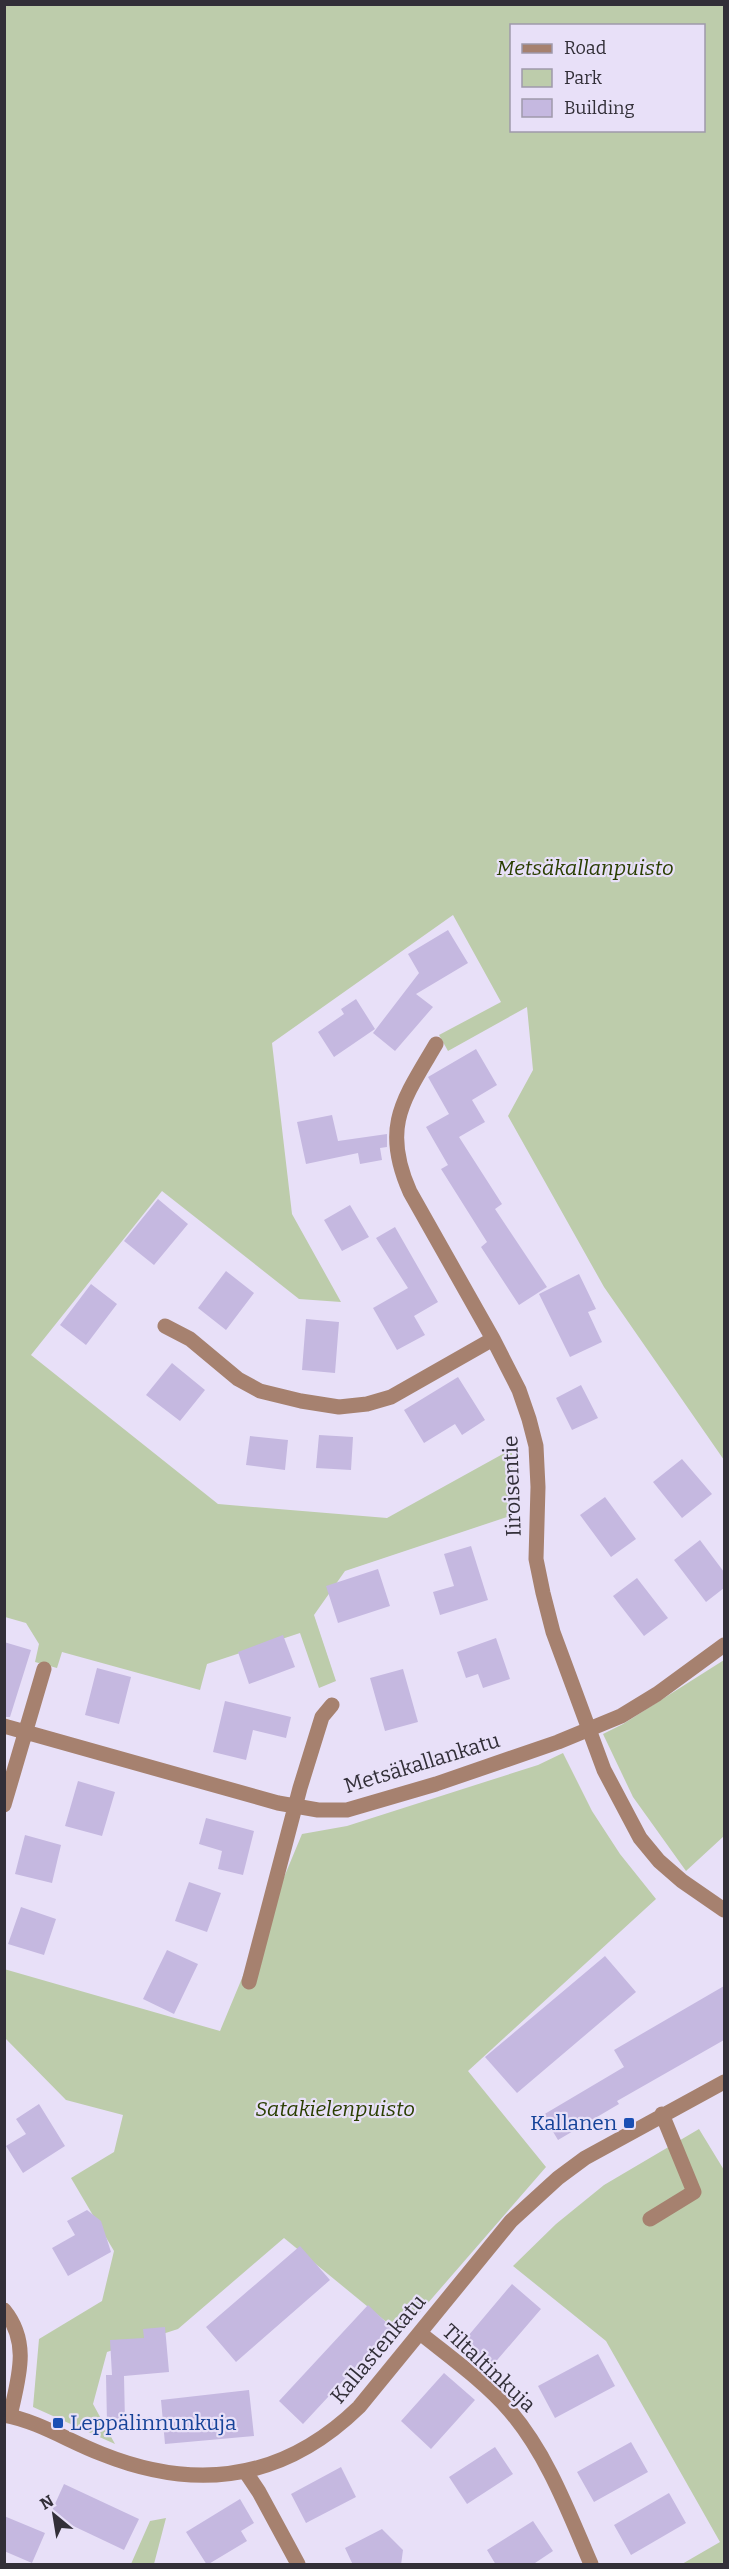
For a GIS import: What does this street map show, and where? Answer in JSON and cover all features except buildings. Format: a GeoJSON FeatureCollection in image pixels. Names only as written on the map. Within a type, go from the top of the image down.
{"type":"FeatureCollection","features":[{"type":"Feature","properties":{"kind":"street","name":"Iiroisentie"},"geometry":{"type":"LineString","coordinates":[[436,1044],[405,1096],[397,1120],[396,1142],[400,1168],[410,1192],[493,1339],[519,1390],[536,1446],[538,1487],[536,1559],[553,1632],[604,1770],[640,1838],[659,1861],[682,1881],[724,1910]]}},
{"type":"Feature","properties":{"kind":"street"},"geometry":{"type":"LineString","coordinates":[[165,1326],[190,1340],[238,1379],[260,1391],[339,1407],[367,1404],[391,1397],[493,1339]]}},
{"type":"Feature","properties":{"kind":"street","name":"Metsäkallankatu"},"geometry":{"type":"LineString","coordinates":[[4,1726],[296,1807],[347,1810],[381,1801],[589,1730],[621,1716],[657,1694],[724,1645]]}},
{"type":"Feature","properties":{"kind":"street"},"geometry":{"type":"LineString","coordinates":[[4,1805],[44,1669]]}},
{"type":"Feature","properties":{"kind":"street"},"geometry":{"type":"LineString","coordinates":[[249,1982],[322,1716],[332,1705]]}},
{"type":"Feature","properties":{"kind":"street","name":"Kallastenkatu"},"geometry":{"type":"LineString","coordinates":[[7,2416],[103,2455],[135,2465],[197,2477],[245,2471],[302,2451],[339,2427],[358,2408],[511,2222],[531,2201],[585,2158],[724,2082]]}},
{"type":"Feature","properties":{"kind":"street"},"geometry":{"type":"LineString","coordinates":[[650,2218],[694,2192],[662,2114]]}},
{"type":"Feature","properties":{"kind":"street"},"geometry":{"type":"LineString","coordinates":[[4,2310],[19,2332],[22,2350],[7,2416]]}},
{"type":"Feature","properties":{"kind":"street","name":"Tiltaltinkuja"},"geometry":{"type":"LineString","coordinates":[[420,2333],[489,2390],[523,2427],[553,2476],[591,2564]]}},
{"type":"Feature","properties":{"kind":"street"},"geometry":{"type":"LineString","coordinates":[[245,2471],[298,2565]]}},
{"type":"Feature","properties":{"kind":"green space","name":"Metsäkallanpuisto"},"geometry":{"type":"Polygon","coordinates":[[[4,5],[724,5],[724,1460],[604,1287],[508,1116],[533,1070],[527,1007],[448,1051],[439,1035],[501,1002],[453,915],[272,1043],[292,1214],[341,1302],[299,1299],[162,1191],[31,1355],[218,1504],[387,1518],[512,1449],[513,1515],[345,1571],[314,1615],[336,1681],[319,1688],[300,1633],[207,1664],[200,1690],[62,1652],[57,1668],[35,1662],[39,1644],[26,1623],[5,1617],[4,5]]]}},
{"type":"Feature","properties":{"kind":"green space"},"geometry":{"type":"Polygon","coordinates":[[[724,1660],[724,1836],[686,1871],[633,1797],[603,1734],[623,1724],[724,1660]]]}},
{"type":"Feature","properties":{"kind":"green space","name":"Satakielenpuisto"},"geometry":{"type":"Polygon","coordinates":[[[563,1753],[592,1811],[620,1854],[656,1899],[468,2071],[546,2167],[401,2334],[284,2238],[178,2329],[107,2352],[93,2404],[115,2444],[33,2407],[39,2339],[102,2301],[114,2251],[71,2178],[114,2152],[123,2115],[66,2100],[5,2038],[4,1969],[220,2031],[302,1834],[347,1826],[538,1765],[563,1753]]]}},
{"type":"Feature","properties":{"kind":"green space"},"geometry":{"type":"Polygon","coordinates":[[[699,2129],[724,2170],[724,2564],[682,2564],[720,2542],[606,2341],[513,2266],[556,2224],[604,2185],[699,2129]]]}},
{"type":"Feature","properties":{"kind":"green space"},"geometry":{"type":"Polygon","coordinates":[[[166,2518],[154,2564],[131,2564],[150,2521],[166,2518]]]}},
{"type":"Feature","properties":{"kind":"place","name":"Kallanen"},"geometry":{"type":"Point","coordinates":[629,2123]}},
{"type":"Feature","properties":{"kind":"place","name":"Leppälinnunkuja"},"geometry":{"type":"Point","coordinates":[58,2423]}}]}
